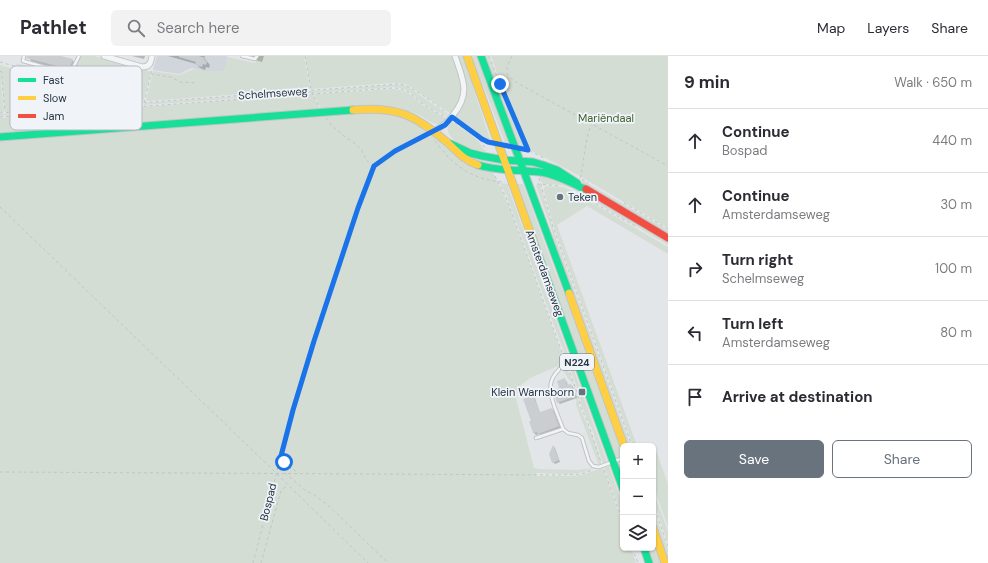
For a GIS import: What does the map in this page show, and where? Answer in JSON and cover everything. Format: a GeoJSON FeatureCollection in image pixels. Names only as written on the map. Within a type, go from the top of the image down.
{"type":"FeatureCollection","features":[{"type":"Feature","properties":{"kind":"main road","name":"Amsterdamseweg"},"geometry":{"type":"LineString","coordinates":[[467,56],[620,481]]}},
{"type":"Feature","properties":{"kind":"main road","name":"Amsterdamseweg"},"geometry":{"type":"LineString","coordinates":[[481,56],[623,443]]}},
{"type":"Feature","properties":{"kind":"main road","name":"Schelmseweg"},"geometry":{"type":"LineString","coordinates":[[142,126],[365,109],[394,110],[422,121],[449,143],[464,158],[471,162],[508,171],[542,172],[558,177],[589,191]]}},
{"type":"Feature","properties":{"kind":"main road","name":"Schelmseweg"},"geometry":{"type":"LineString","coordinates":[[0,137],[90,130]]}},
{"type":"Feature","properties":{"kind":"main road","name":"Schelmseweg"},"geometry":{"type":"LineString","coordinates":[[449,143],[476,155],[504,160],[533,162],[557,170],[668,238]]}},
{"type":"Feature","properties":{"kind":"main road"},"geometry":{"type":"LineString","coordinates":[[656,536],[666,563]]}},
{"type":"Feature","properties":{"kind":"main road"},"geometry":{"type":"LineString","coordinates":[[645,551],[650,563]]}},
{"type":"Feature","properties":{"kind":"street"},"geometry":{"type":"LineString","coordinates":[[104,56],[139,66]]}},
{"type":"Feature","properties":{"kind":"street"},"geometry":{"type":"LineString","coordinates":[[142,67],[149,64],[152,56]]}},
{"type":"Feature","properties":{"kind":"street"},"geometry":{"type":"LineString","coordinates":[[434,131],[445,125],[451,118],[461,105],[464,96],[464,84],[455,56]]}},
{"type":"Feature","properties":{"kind":"lane"},"geometry":{"type":"LineString","coordinates":[[24,56],[23,61],[41,66]]}},
{"type":"Feature","properties":{"kind":"lane"},"geometry":{"type":"LineString","coordinates":[[74,66],[79,56]]}},
{"type":"Feature","properties":{"kind":"lane"},"geometry":{"type":"LineString","coordinates":[[242,56],[255,59],[257,56]]}},
{"type":"Feature","properties":{"kind":"lane"},"geometry":{"type":"LineString","coordinates":[[566,363],[553,378],[550,392],[563,429],[568,433],[582,438],[588,461],[593,466],[603,466],[620,459]]}},
{"type":"Feature","properties":{"kind":"lane"},"geometry":{"type":"LineString","coordinates":[[536,438],[563,429]]}},
{"type":"Feature","properties":{"kind":"path"},"geometry":{"type":"LineString","coordinates":[[305,56],[311,90],[322,112],[332,126],[357,144],[366,160],[374,166],[395,151],[434,131]]}},
{"type":"Feature","properties":{"kind":"path"},"geometry":{"type":"LineString","coordinates":[[490,56],[500,84],[533,162]]}},
{"type":"Feature","properties":{"kind":"path"},"geometry":{"type":"LineString","coordinates":[[512,56],[506,68],[508,77],[521,86],[668,166]]}},
{"type":"Feature","properties":{"kind":"path"},"geometry":{"type":"LineString","coordinates":[[0,62],[14,66],[23,61]]}},
{"type":"Feature","properties":{"kind":"path"},"geometry":{"type":"LineString","coordinates":[[144,103],[151,74],[149,64]]}},
{"type":"Feature","properties":{"kind":"path"},"geometry":{"type":"LineString","coordinates":[[0,71],[2,72],[5,113]]}},
{"type":"Feature","properties":{"kind":"path"},"geometry":{"type":"LineString","coordinates":[[151,74],[171,77],[180,82],[197,83]]}},
{"type":"Feature","properties":{"kind":"path"},"geometry":{"type":"LineString","coordinates":[[500,84],[508,77]]}},
{"type":"Feature","properties":{"kind":"path","name":"Schelmseweg"},"geometry":{"type":"LineString","coordinates":[[144,103],[392,84],[404,85],[411,88],[478,138],[485,146]]}},
{"type":"Feature","properties":{"kind":"path","name":"Schelmseweg"},"geometry":{"type":"LineString","coordinates":[[142,107],[400,88],[406,90],[421,103],[451,118],[482,139],[498,144]]}},
{"type":"Feature","properties":{"kind":"path","name":"Schelmseweg"},"geometry":{"type":"LineString","coordinates":[[0,113],[10,113]]}},
{"type":"Feature","properties":{"kind":"path","name":"Schelmseweg"},"geometry":{"type":"LineString","coordinates":[[0,117],[10,116]]}},
{"type":"Feature","properties":{"kind":"path"},"geometry":{"type":"LineString","coordinates":[[580,178],[591,124]]}},
{"type":"Feature","properties":{"kind":"path"},"geometry":{"type":"LineString","coordinates":[[515,147],[528,150]]}},
{"type":"Feature","properties":{"kind":"path","name":"Bospad"},"geometry":{"type":"LineString","coordinates":[[253,563],[293,410],[314,341],[358,208],[374,166]]}},
{"type":"Feature","properties":{"kind":"path"},"geometry":{"type":"LineString","coordinates":[[536,171],[553,227],[631,443]]}},
{"type":"Feature","properties":{"kind":"path","name":"Amsterdamseweg"},"geometry":{"type":"LineString","coordinates":[[498,182],[503,190],[578,393],[581,408],[587,420],[620,515]]}},
{"type":"Feature","properties":{"kind":"path"},"geometry":{"type":"LineString","coordinates":[[545,185],[563,186]]}},
{"type":"Feature","properties":{"kind":"path"},"geometry":{"type":"LineString","coordinates":[[579,194],[636,227]]}},
{"type":"Feature","properties":{"kind":"path"},"geometry":{"type":"LineString","coordinates":[[0,207],[368,563]]}},
{"type":"Feature","properties":{"kind":"path"},"geometry":{"type":"LineString","coordinates":[[578,393],[582,392]]}},
{"type":"Feature","properties":{"kind":"path"},"geometry":{"type":"LineString","coordinates":[[281,456],[287,466],[300,473]]}},
{"type":"Feature","properties":{"kind":"path"},"geometry":{"type":"LineString","coordinates":[[0,472],[558,475],[581,474],[599,467]]}},
{"type":"Feature","properties":{"kind":"path"},"geometry":{"type":"LineString","coordinates":[[284,473],[306,491],[313,494],[329,506],[388,563]]}},
{"type":"Feature","properties":{"kind":"path"},"geometry":{"type":"LineString","coordinates":[[261,563],[281,491],[288,484]]}},
{"type":"Feature","properties":{"kind":"path"},"geometry":{"type":"LineString","coordinates":[[656,512],[668,546]]}},
{"type":"Feature","properties":{"kind":"path"},"geometry":{"type":"LineString","coordinates":[[633,551],[638,563]]}},
{"type":"Feature","properties":{"kind":"shaded area"},"geometry":{"type":"Polygon","coordinates":[[[157,56],[228,57],[224,71],[202,71],[192,68],[179,74],[153,70],[157,56]]]}},
{"type":"Feature","properties":{"kind":"green space"},"geometry":{"type":"Polygon","coordinates":[[[80,56],[94,56],[131,66],[76,66],[80,56]]]}},
{"type":"Feature","properties":{"kind":"green space"},"geometry":{"type":"Polygon","coordinates":[[[259,56],[304,56],[310,89],[146,100],[153,71],[179,75],[194,69],[202,71],[224,71],[228,57],[255,63],[259,56]]]}},
{"type":"Feature","properties":{"kind":"green space"},"geometry":{"type":"Polygon","coordinates":[[[305,56],[452,56],[462,85],[462,92],[457,106],[451,114],[411,87],[404,84],[393,83],[311,89],[305,56]]]}},
{"type":"Feature","properties":{"kind":"green space"},"geometry":{"type":"Polygon","coordinates":[[[457,56],[464,56],[491,142],[485,140],[455,117],[465,101],[466,94],[465,80],[457,56]]]}},
{"type":"Feature","properties":{"kind":"green space"},"geometry":{"type":"Polygon","coordinates":[[[471,56],[478,56],[510,144],[505,143],[471,56]]]}},
{"type":"Feature","properties":{"kind":"green space"},"geometry":{"type":"Polygon","coordinates":[[[485,56],[489,56],[527,148],[519,147],[485,56]]]}},
{"type":"Feature","properties":{"kind":"green space","name":"Mariëndaal"},"geometry":{"type":"Polygon","coordinates":[[[491,56],[668,56],[668,228],[578,175],[532,151],[527,144],[501,84],[491,56]]]}},
{"type":"Feature","properties":{"kind":"green space"},"geometry":{"type":"Polygon","coordinates":[[[0,65],[10,68],[10,112],[5,112],[2,81],[4,112],[0,112],[0,65]]]}},
{"type":"Feature","properties":{"kind":"green space"},"geometry":{"type":"Polygon","coordinates":[[[142,69],[151,73],[142,102],[142,69]]]}},
{"type":"Feature","properties":{"kind":"green space"},"geometry":{"type":"Polygon","coordinates":[[[403,85],[410,88],[448,115],[447,116],[429,107],[407,90],[398,87],[313,93],[312,91],[403,85]]]}},
{"type":"Feature","properties":{"kind":"green space"},"geometry":{"type":"Polygon","coordinates":[[[393,89],[408,93],[426,107],[446,119],[441,124],[436,124],[409,111],[390,106],[360,106],[321,110],[314,94],[393,89]]]}},
{"type":"Feature","properties":{"kind":"green space"},"geometry":{"type":"Polygon","coordinates":[[[311,91],[312,93],[144,105],[145,103],[311,91]]]}},
{"type":"Feature","properties":{"kind":"green space"},"geometry":{"type":"Polygon","coordinates":[[[313,94],[320,110],[142,123],[142,107],[313,94]]]}},
{"type":"Feature","properties":{"kind":"green space"},"geometry":{"type":"Polygon","coordinates":[[[365,112],[385,113],[393,114],[412,121],[428,132],[464,163],[476,169],[493,173],[509,206],[565,363],[530,378],[520,386],[515,394],[534,468],[578,470],[594,468],[573,474],[536,473],[536,476],[581,475],[603,468],[620,516],[620,551],[632,551],[636,563],[0,563],[0,139],[122,130],[142,130],[142,128],[365,112]]]}},
{"type":"Feature","properties":{"kind":"green space"},"geometry":{"type":"Polygon","coordinates":[[[10,113],[10,115],[0,116],[0,114],[10,113]]]}},
{"type":"Feature","properties":{"kind":"green space"},"geometry":{"type":"Polygon","coordinates":[[[10,117],[10,130],[53,130],[0,134],[0,118],[10,117]]]}},
{"type":"Feature","properties":{"kind":"green space"},"geometry":{"type":"Polygon","coordinates":[[[452,122],[475,138],[485,152],[480,152],[465,147],[452,138],[448,133],[448,127],[452,122]]]}},
{"type":"Feature","properties":{"kind":"green space"},"geometry":{"type":"Polygon","coordinates":[[[543,175],[571,186],[570,188],[563,185],[543,184],[539,176],[543,175]]]}},
{"type":"Feature","properties":{"kind":"green space"},"geometry":{"type":"Polygon","coordinates":[[[582,180],[668,230],[668,234],[581,182],[582,180]]]}},
{"type":"Feature","properties":{"kind":"green space"},"geometry":{"type":"Polygon","coordinates":[[[500,183],[509,184],[508,187],[607,462],[603,464],[593,432],[581,405],[579,393],[507,196],[500,183]]]}},
{"type":"Feature","properties":{"kind":"green space"},"geometry":{"type":"Polygon","coordinates":[[[517,184],[523,184],[554,269],[571,310],[620,446],[620,458],[615,459],[517,184]]]}},
{"type":"Feature","properties":{"kind":"green space"},"geometry":{"type":"Polygon","coordinates":[[[536,185],[540,185],[557,242],[630,443],[626,443],[560,261],[551,228],[536,185]]]}},
{"type":"Feature","properties":{"kind":"green space"},"geometry":{"type":"Polygon","coordinates":[[[546,186],[563,187],[570,190],[668,247],[668,254],[587,206],[557,225],[636,443],[632,443],[554,227],[544,188],[546,186]]]}},
{"type":"Feature","properties":{"kind":"green space"},"geometry":{"type":"Polygon","coordinates":[[[576,189],[668,241],[668,245],[575,190],[576,189]]]}},
{"type":"Feature","properties":{"kind":"green space"},"geometry":{"type":"Polygon","coordinates":[[[566,365],[578,396],[579,406],[591,433],[602,465],[599,466],[576,405],[574,388],[563,368],[566,365]]]}},
{"type":"Feature","properties":{"kind":"green space"},"geometry":{"type":"Polygon","coordinates":[[[656,453],[668,484],[668,527],[656,493],[656,453]]]}},
{"type":"Feature","properties":{"kind":"green space"},"geometry":{"type":"Polygon","coordinates":[[[609,466],[620,497],[620,512],[604,467],[609,466]]]}},
{"type":"Feature","properties":{"kind":"green space"},"geometry":{"type":"Polygon","coordinates":[[[656,498],[668,531],[668,543],[656,509],[656,498]]]}},
{"type":"Feature","properties":{"kind":"green space"},"geometry":{"type":"Polygon","coordinates":[[[656,516],[668,549],[668,561],[656,527],[656,516]]]}},
{"type":"Feature","properties":{"kind":"green space"},"geometry":{"type":"Polygon","coordinates":[[[656,546],[662,563],[653,563],[648,551],[656,551],[656,546]]]}},
{"type":"Feature","properties":{"kind":"building"},"geometry":{"type":"Polygon","coordinates":[[[27,56],[61,56],[73,59],[70,66],[57,66],[26,58],[27,56]]]}},
{"type":"Feature","properties":{"kind":"building"},"geometry":{"type":"Polygon","coordinates":[[[179,56],[199,56],[205,58],[204,60],[207,61],[206,65],[203,64],[202,67],[195,65],[196,62],[179,56]]]}},
{"type":"Feature","properties":{"kind":"building"},"geometry":{"type":"Polygon","coordinates":[[[565,378],[567,385],[571,384],[575,396],[557,403],[553,390],[559,388],[557,381],[565,378]]]}},
{"type":"Feature","properties":{"kind":"building"},"geometry":{"type":"Polygon","coordinates":[[[533,395],[540,412],[552,408],[559,426],[538,434],[537,432],[533,433],[529,421],[531,421],[523,399],[533,395]]]}},
{"type":"Feature","properties":{"kind":"building"},"geometry":{"type":"Polygon","coordinates":[[[553,445],[559,460],[552,463],[549,454],[553,445]]]}},
{"type":"Feature","properties":{"kind":"traffic: fast"},"geometry":{"type":"LineString","coordinates":[[481,56],[569,293]]}},
{"type":"Feature","properties":{"kind":"traffic: fast"},"geometry":{"type":"LineString","coordinates":[[142,126],[353,110]]}},
{"type":"Feature","properties":{"kind":"traffic: fast"},"geometry":{"type":"LineString","coordinates":[[0,137],[92,130]]}},
{"type":"Feature","properties":{"kind":"traffic: fast"},"geometry":{"type":"LineString","coordinates":[[451,144],[470,153],[482,156],[504,160],[533,162],[543,165],[557,170],[577,183]]}},
{"type":"Feature","properties":{"kind":"traffic: fast"},"geometry":{"type":"LineString","coordinates":[[478,165],[496,169],[546,173],[559,177],[589,191]]}},
{"type":"Feature","properties":{"kind":"traffic: fast"},"geometry":{"type":"LineString","coordinates":[[534,243],[620,481]]}},
{"type":"Feature","properties":{"kind":"traffic: fast"},"geometry":{"type":"LineString","coordinates":[[645,551],[649,563]]}},
{"type":"Feature","properties":{"kind":"traffic: slow"},"geometry":{"type":"LineString","coordinates":[[467,56],[534,243]]}},
{"type":"Feature","properties":{"kind":"traffic: slow"},"geometry":{"type":"LineString","coordinates":[[353,110],[369,109],[394,111],[405,114],[426,125],[465,159],[478,165]]}},
{"type":"Feature","properties":{"kind":"traffic: slow"},"geometry":{"type":"LineString","coordinates":[[569,293],[623,443]]}},
{"type":"Feature","properties":{"kind":"traffic: slow"},"geometry":{"type":"LineString","coordinates":[[656,537],[665,563]]}},
{"type":"Feature","properties":{"kind":"traffic: jam"},"geometry":{"type":"LineString","coordinates":[[586,189],[668,238]]}},
{"type":"Feature","properties":{"kind":"place","name":"Teken"},"geometry":{"type":"Point","coordinates":[560,197]}},
{"type":"Feature","properties":{"kind":"place","name":"Klein Warnsborn"},"geometry":{"type":"Point","coordinates":[582,392]}},
{"type":"Feature","properties":{"kind":"route"},"geometry":{"type":"LineString","coordinates":[[284,462],[281,456],[293,410],[358,208],[374,166],[395,151],[445,125],[452,117],[488,142],[528,150],[500,84]]}}]}
